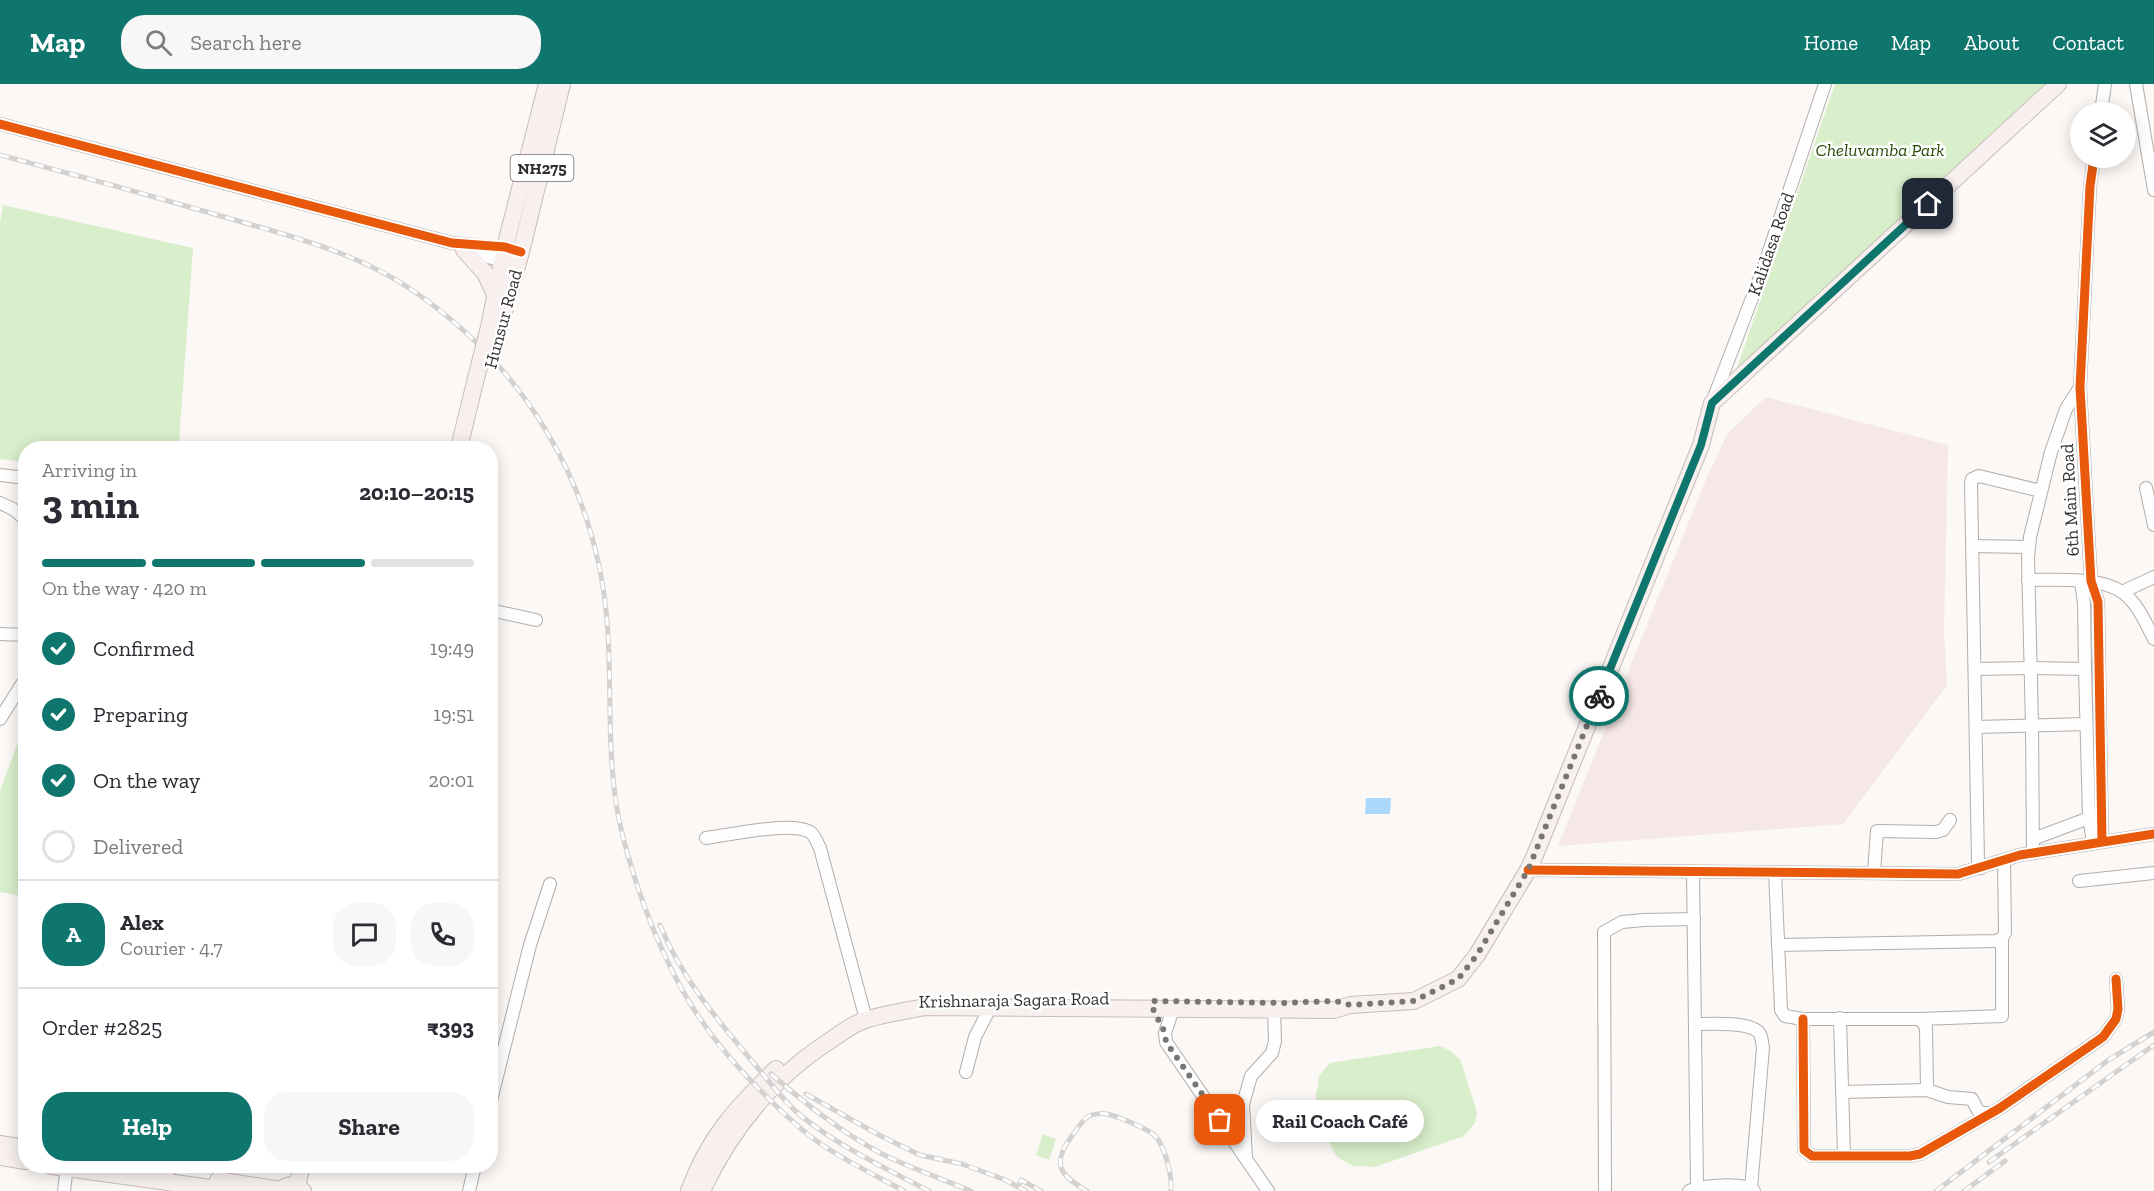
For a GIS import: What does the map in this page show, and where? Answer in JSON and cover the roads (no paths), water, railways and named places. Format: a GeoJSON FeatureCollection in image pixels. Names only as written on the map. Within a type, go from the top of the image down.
{"type":"FeatureCollection","features":[{"type":"Feature","properties":{"kind":"main road"},"geometry":{"type":"LineString","coordinates":[[494,328],[496,297],[512,256],[547,84]]}},
{"type":"Feature","properties":{"kind":"main road","name":"Hunsur Road"},"geometry":{"type":"LineString","coordinates":[[461,441],[481,379],[512,256],[562,84]]}},
{"type":"Feature","properties":{"kind":"main road"},"geometry":{"type":"LineString","coordinates":[[1712,403],[2058,84]]}},
{"type":"Feature","properties":{"kind":"main road"},"geometry":{"type":"LineString","coordinates":[[458,246],[485,273],[496,297]]}},
{"type":"Feature","properties":{"kind":"main road"},"geometry":{"type":"LineString","coordinates":[[470,441],[481,379]]}},
{"type":"Feature","properties":{"kind":"main road","name":"Krishnaraja Sagara Road"},"geometry":{"type":"LineString","coordinates":[[1173,1005],[1274,1010],[1334,1010],[1350,1005],[1414,1001],[1458,979],[1477,955],[1528,870],[1701,445],[1712,403]]}},
{"type":"Feature","properties":{"kind":"main road","name":"Krishnaraja Sagara Road"},"geometry":{"type":"LineString","coordinates":[[688,1191],[713,1138],[741,1103],[779,1065],[856,1014],[924,998],[1153,1005]]}},
{"type":"Feature","properties":{"kind":"main road","name":"Krishnaraja Sagara Road"},"geometry":{"type":"LineString","coordinates":[[702,1191],[724,1148],[748,1113],[785,1074],[810,1053],[859,1022],[925,1007],[990,1008],[1335,1001],[1350,1005]]}},
{"type":"Feature","properties":{"kind":"main road"},"geometry":{"type":"LineString","coordinates":[[0,1144],[18,1147]]}},
{"type":"Feature","properties":{"kind":"main road"},"geometry":{"type":"LineString","coordinates":[[0,1157],[18,1160]]}},
{"type":"Feature","properties":{"kind":"main road"},"geometry":{"type":"LineString","coordinates":[[110,1173],[232,1191]]}},
{"type":"Feature","properties":{"kind":"main road"},"geometry":{"type":"LineString","coordinates":[[184,1173],[290,1188]]}},
{"type":"Feature","properties":{"kind":"main road"},"geometry":{"type":"LineString","coordinates":[[290,1188],[292,1173]]}},
{"type":"Feature","properties":{"kind":"main road"},"geometry":{"type":"LineString","coordinates":[[290,1188],[298,1173]]}},
{"type":"Feature","properties":{"kind":"street","name":"Kalidasa Road"},"geometry":{"type":"LineString","coordinates":[[1712,403],[1762,272],[1825,84]]}},
{"type":"Feature","properties":{"kind":"street"},"geometry":{"type":"LineString","coordinates":[[2102,102],[2105,84]]}},
{"type":"Feature","properties":{"kind":"street"},"geometry":{"type":"LineString","coordinates":[[2136,84],[2154,190]]}},
{"type":"Feature","properties":{"kind":"street"},"geometry":{"type":"LineString","coordinates":[[0,124],[458,246],[512,256]]}},
{"type":"Feature","properties":{"kind":"street","name":"6th Main Road"},"geometry":{"type":"LineString","coordinates":[[2093,168],[2080,387],[2086,581],[2098,602],[2097,842]]}},
{"type":"Feature","properties":{"kind":"street"},"geometry":{"type":"LineString","coordinates":[[2033,853],[2029,547],[2041,490],[2066,409],[2080,387]]}},
{"type":"Feature","properties":{"kind":"street"},"geometry":{"type":"LineString","coordinates":[[0,475],[18,477]]}},
{"type":"Feature","properties":{"kind":"street"},"geometry":{"type":"LineString","coordinates":[[1981,868],[1978,861],[1971,483],[1975,477],[2041,490]]}},
{"type":"Feature","properties":{"kind":"street"},"geometry":{"type":"LineString","coordinates":[[2146,488],[2154,525]]}},
{"type":"Feature","properties":{"kind":"street"},"geometry":{"type":"LineString","coordinates":[[0,503],[18,513]]}},
{"type":"Feature","properties":{"kind":"street"},"geometry":{"type":"LineString","coordinates":[[1972,546],[2029,547]]}},
{"type":"Feature","properties":{"kind":"street"},"geometry":{"type":"LineString","coordinates":[[2122,592],[2154,577]]}},
{"type":"Feature","properties":{"kind":"street"},"geometry":{"type":"LineString","coordinates":[[2028,580],[2086,581],[2122,592],[2139,612],[2154,639]]}},
{"type":"Feature","properties":{"kind":"street"},"geometry":{"type":"LineString","coordinates":[[2086,581],[2084,604],[2089,818],[2097,842]]}},
{"type":"Feature","properties":{"kind":"street"},"geometry":{"type":"LineString","coordinates":[[498,612],[536,620]]}},
{"type":"Feature","properties":{"kind":"street"},"geometry":{"type":"LineString","coordinates":[[0,634],[18,635]]}},
{"type":"Feature","properties":{"kind":"street"},"geometry":{"type":"LineString","coordinates":[[1975,669],[2085,669]]}},
{"type":"Feature","properties":{"kind":"street"},"geometry":{"type":"LineString","coordinates":[[0,719],[18,690]]}},
{"type":"Feature","properties":{"kind":"street"},"geometry":{"type":"LineString","coordinates":[[1976,727],[2086,724]]}},
{"type":"Feature","properties":{"kind":"street"},"geometry":{"type":"LineString","coordinates":[[2033,839],[2089,818]]}},
{"type":"Feature","properties":{"kind":"street"},"geometry":{"type":"LineString","coordinates":[[1874,872],[1877,831],[1936,832],[1943,830],[1950,820]]}},
{"type":"Feature","properties":{"kind":"street"},"geometry":{"type":"LineString","coordinates":[[706,838],[785,827],[809,832],[815,837],[820,848],[864,1012]]}},
{"type":"Feature","properties":{"kind":"street"},"geometry":{"type":"LineString","coordinates":[[1528,870],[1958,874],[2033,853],[2154,834]]}},
{"type":"Feature","properties":{"kind":"street"},"geometry":{"type":"LineString","coordinates":[[1775,872],[1781,1010],[1785,1016],[1803,1019],[1920,1019],[2002,1016],[2002,938],[2005,933],[2004,861]]}},
{"type":"Feature","properties":{"kind":"street"},"geometry":{"type":"LineString","coordinates":[[1693,873],[1695,1024],[1693,1189],[1748,1186],[1753,1189],[1763,1048],[1761,1036],[1755,1029],[1744,1026],[1695,1024]]}},
{"type":"Feature","properties":{"kind":"street"},"geometry":{"type":"LineString","coordinates":[[2079,881],[2154,873]]}},
{"type":"Feature","properties":{"kind":"street"},"geometry":{"type":"LineString","coordinates":[[498,1072],[530,945],[550,884]]}},
{"type":"Feature","properties":{"kind":"street"},"geometry":{"type":"LineString","coordinates":[[1605,1191],[1604,932],[1622,922],[1694,919]]}},
{"type":"Feature","properties":{"kind":"street"},"geometry":{"type":"LineString","coordinates":[[1779,945],[1996,941],[2002,938]]}},
{"type":"Feature","properties":{"kind":"street"},"geometry":{"type":"LineString","coordinates":[[1803,1019],[1804,1150],[1812,1156],[1910,1156],[1920,1154],[1992,1113],[2103,1037],[2116,1019],[2118,1009],[2116,980]]}},
{"type":"Feature","properties":{"kind":"street"},"geometry":{"type":"LineString","coordinates":[[1153,1005],[1165,1033],[1166,1042],[1268,1191]]}},
{"type":"Feature","properties":{"kind":"street"},"geometry":{"type":"LineString","coordinates":[[1165,1033],[1173,1005]]}},
{"type":"Feature","properties":{"kind":"street"},"geometry":{"type":"LineString","coordinates":[[966,1072],[975,1037],[990,1008]]}},
{"type":"Feature","properties":{"kind":"street"},"geometry":{"type":"LineString","coordinates":[[1246,1159],[1243,1104],[1251,1076],[1272,1053],[1275,1041],[1274,1010]]}},
{"type":"Feature","properties":{"kind":"street"},"geometry":{"type":"LineString","coordinates":[[1840,1018],[1844,1155]]}},
{"type":"Feature","properties":{"kind":"street"},"geometry":{"type":"LineString","coordinates":[[1920,1019],[1926,1027],[1927,1090]]}},
{"type":"Feature","properties":{"kind":"street"},"geometry":{"type":"LineString","coordinates":[[1842,1092],[1927,1090],[1948,1097],[1972,1099],[1976,1110],[1981,1113],[1992,1113]]}},
{"type":"Feature","properties":{"kind":"street"},"geometry":{"type":"LineString","coordinates":[[63,1173],[64,1191]]}},
{"type":"Feature","properties":{"kind":"street"},"geometry":{"type":"LineString","coordinates":[[469,1191],[474,1173]]}},
{"type":"Feature","properties":{"kind":"water"},"geometry":{"type":"Polygon","coordinates":[[[1366,798],[1391,798],[1390,814],[1365,814],[1366,798]]]}},
{"type":"Feature","properties":{"kind":"railway"},"geometry":{"type":"LineString","coordinates":[[0,155],[275,232],[346,256],[391,277],[412,290],[452,321],[488,355],[520,392],[547,433],[570,476],[587,522],[600,570],[607,620],[611,751],[619,820],[628,856],[650,922],[675,977],[689,1002],[723,1049],[743,1073],[784,1114],[828,1149],[904,1191]]}},
{"type":"Feature","properties":{"kind":"railway"},"geometry":{"type":"LineString","coordinates":[[660,925],[678,962],[712,1013],[793,1109],[846,1147],[929,1191]]}},
{"type":"Feature","properties":{"kind":"railway"},"geometry":{"type":"LineString","coordinates":[[1936,1191],[2107,1061],[2154,1032]]}},
{"type":"Feature","properties":{"kind":"railway"},"geometry":{"type":"LineString","coordinates":[[1989,1162],[2154,1045]]}},
{"type":"Feature","properties":{"kind":"railway"},"geometry":{"type":"LineString","coordinates":[[771,1074],[824,1117],[882,1154],[971,1191]]}},
{"type":"Feature","properties":{"kind":"railway"},"geometry":{"type":"LineString","coordinates":[[806,1094],[920,1155],[962,1164],[1003,1179],[1026,1191]]}},
{"type":"Feature","properties":{"kind":"railway"},"geometry":{"type":"LineString","coordinates":[[1087,1191],[1063,1172],[1060,1159],[1067,1143],[1085,1119],[1091,1115],[1103,1114],[1112,1115],[1134,1124],[1157,1138],[1168,1163],[1171,1191]]}},
{"type":"Feature","properties":{"kind":"railway"},"geometry":{"type":"LineString","coordinates":[[1964,1191],[2005,1161]]}},
{"type":"Feature","properties":{"kind":"railway"},"geometry":{"type":"LineString","coordinates":[[1020,1183],[1021,1180],[1041,1191]]}},
{"type":"Feature","properties":{"kind":"place","name":"Rail Coach Café"},"geometry":{"type":"Point","coordinates":[1220,1120]}},
{"type":"Feature","properties":{"kind":"park label","name":"Cheluvamba Park"},"geometry":{"type":"Point","coordinates":[1880,150]}}]}
